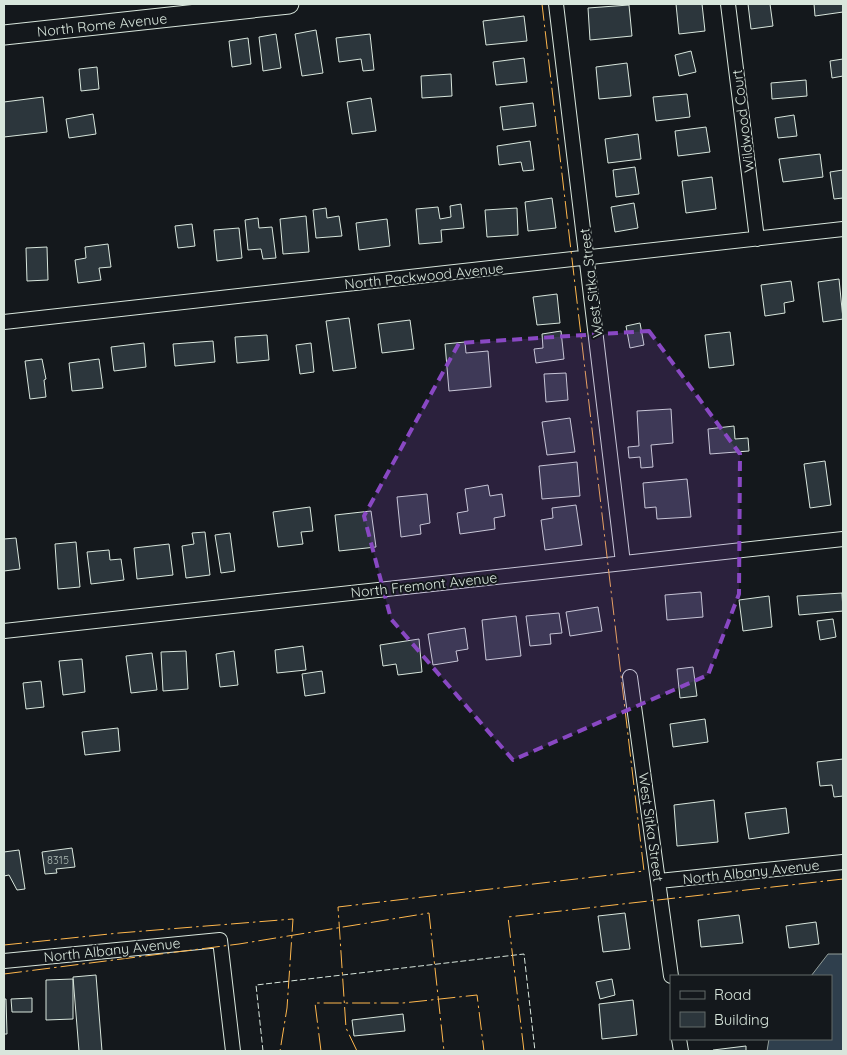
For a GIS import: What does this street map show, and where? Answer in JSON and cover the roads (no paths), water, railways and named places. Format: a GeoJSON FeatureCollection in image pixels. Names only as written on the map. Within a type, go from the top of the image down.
{"type":"FeatureCollection","features":[{"type":"Feature","properties":{"kind":"street","name":"North Rome Avenue"},"geometry":{"type":"LineString","coordinates":[[4,36],[289,4]]}},
{"type":"Feature","properties":{"kind":"street","name":"West Sitka Street"},"geometry":{"type":"LineString","coordinates":[[556,4],[588,258],[623,563]]}},
{"type":"Feature","properties":{"kind":"street","name":"Wildwood Court"},"geometry":{"type":"LineString","coordinates":[[728,4],[757,239]]}},
{"type":"Feature","properties":{"kind":"street","name":"North Packwood Avenue"},"geometry":{"type":"LineString","coordinates":[[4,322],[843,229]]}},
{"type":"Feature","properties":{"kind":"street","name":"North Fremont Avenue"},"geometry":{"type":"LineString","coordinates":[[4,631],[843,539]]}},
{"type":"Feature","properties":{"kind":"street","name":"West Sitka Street"},"geometry":{"type":"LineString","coordinates":[[630,677],[671,975]]}},
{"type":"Feature","properties":{"kind":"street","name":"North Albany Avenue"},"geometry":{"type":"LineString","coordinates":[[659,881],[843,862]]}},
{"type":"Feature","properties":{"kind":"street","name":"North Albany Avenue"},"geometry":{"type":"LineString","coordinates":[[4,961],[220,940],[233,1051]]}},
{"type":"Feature","properties":{"kind":"water"},"geometry":{"type":"Polygon","coordinates":[[[828,954],[843,954],[843,1051],[767,1051],[769,1040],[832,1040],[832,975],[812,975],[828,954]]]}}]}
